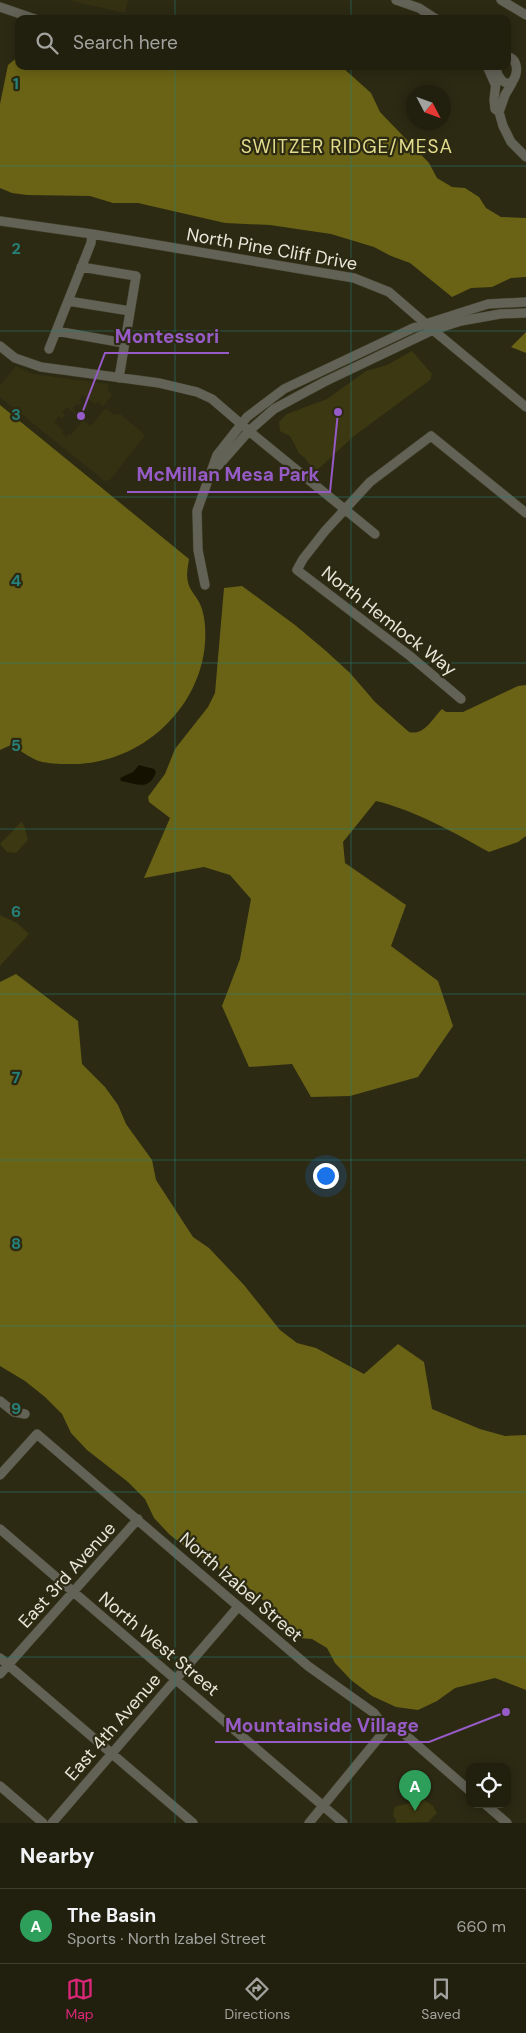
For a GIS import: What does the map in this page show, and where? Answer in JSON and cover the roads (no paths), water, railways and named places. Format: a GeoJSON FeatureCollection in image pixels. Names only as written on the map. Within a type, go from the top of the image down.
{"type":"FeatureCollection","features":[{"type":"Feature","properties":{"kind":"street"},"geometry":{"type":"LineString","coordinates":[[396,0],[419,8],[430,15]]}},
{"type":"Feature","properties":{"kind":"street"},"geometry":{"type":"LineString","coordinates":[[501,0],[526,15]]}},
{"type":"Feature","properties":{"kind":"street"},"geometry":{"type":"LineString","coordinates":[[0,7],[23,15]]}},
{"type":"Feature","properties":{"kind":"street"},"geometry":{"type":"LineString","coordinates":[[499,112],[504,95],[517,83],[524,69],[519,57],[511,57]]}},
{"type":"Feature","properties":{"kind":"street"},"geometry":{"type":"LineString","coordinates":[[488,70],[495,84]]}},
{"type":"Feature","properties":{"kind":"street"},"geometry":{"type":"LineString","coordinates":[[497,70],[505,82],[517,83]]}},
{"type":"Feature","properties":{"kind":"street"},"geometry":{"type":"LineString","coordinates":[[497,70],[495,108],[499,112],[507,135],[517,150],[526,157]]}},
{"type":"Feature","properties":{"kind":"street","name":"North Pine Cliff Drive"},"geometry":{"type":"LineString","coordinates":[[0,221],[92,234],[354,278],[389,292],[526,407]]}},
{"type":"Feature","properties":{"kind":"street"},"geometry":{"type":"LineString","coordinates":[[49,349],[91,243],[92,234]]}},
{"type":"Feature","properties":{"kind":"street"},"geometry":{"type":"LineString","coordinates":[[81,267],[136,276],[119,378]]}},
{"type":"Feature","properties":{"kind":"street"},"geometry":{"type":"LineString","coordinates":[[68,301],[130,311]]}},
{"type":"Feature","properties":{"kind":"street"},"geometry":{"type":"LineString","coordinates":[[512,302],[512,312]]}},
{"type":"Feature","properties":{"kind":"street"},"geometry":{"type":"LineString","coordinates":[[213,470],[249,431],[274,410],[322,378],[426,324],[488,304],[526,302]]}},
{"type":"Feature","properties":{"kind":"street"},"geometry":{"type":"LineString","coordinates":[[205,585],[198,550],[197,511],[213,470],[213,462],[247,417],[275,394],[322,378],[433,330],[461,321],[512,312],[526,313]]}},
{"type":"Feature","properties":{"kind":"street"},"geometry":{"type":"LineString","coordinates":[[56,331],[124,343]]}},
{"type":"Feature","properties":{"kind":"street"},"geometry":{"type":"LineString","coordinates":[[0,346],[15,358],[41,367],[159,383],[197,392],[212,399],[374,534]]}},
{"type":"Feature","properties":{"kind":"street"},"geometry":{"type":"LineString","coordinates":[[344,508],[370,482],[431,436],[526,513]]}},
{"type":"Feature","properties":{"kind":"street","name":"North Hemlock Way"},"geometry":{"type":"LineString","coordinates":[[344,508],[302,559],[297,570],[410,656],[461,699]]}},
{"type":"Feature","properties":{"kind":"street"},"geometry":{"type":"LineString","coordinates":[[0,1401],[14,1412],[25,1414]]}},
{"type":"Feature","properties":{"kind":"street","name":"North Izabel Street"},"geometry":{"type":"LineString","coordinates":[[0,1475],[36,1434],[138,1519],[308,1666],[374,1713],[386,1729],[394,1728],[402,1732],[466,1788]]}},
{"type":"Feature","properties":{"kind":"street","name":"East 3rd Avenue"},"geometry":{"type":"LineString","coordinates":[[0,1674],[138,1519]]}},
{"type":"Feature","properties":{"kind":"street","name":"North West Street"},"geometry":{"type":"LineString","coordinates":[[0,1529],[343,1823]]}},
{"type":"Feature","properties":{"kind":"street","name":"East 4th Avenue"},"geometry":{"type":"LineString","coordinates":[[52,1823],[238,1607]]}},
{"type":"Feature","properties":{"kind":"street"},"geometry":{"type":"LineString","coordinates":[[0,1658],[192,1823]]}},
{"type":"Feature","properties":{"kind":"street"},"geometry":{"type":"LineString","coordinates":[[309,1823],[386,1729]]}},
{"type":"Feature","properties":{"kind":"street"},"geometry":{"type":"LineString","coordinates":[[0,1786],[43,1823]]}},
{"type":"Feature","properties":{"kind":"street"},"geometry":{"type":"LineString","coordinates":[[490,1808],[507,1823]]}},
{"type":"Feature","properties":{"kind":"place","name":"McMillan Mesa Park"},"geometry":{"type":"Point","coordinates":[338,412]}},
{"type":"Feature","properties":{"kind":"place","name":"Montessori"},"geometry":{"type":"Point","coordinates":[81,416]}},
{"type":"Feature","properties":{"kind":"place","name":"Mountainside Village"},"geometry":{"type":"Point","coordinates":[506,1712]}},
{"type":"Feature","properties":{"kind":"place","name":"The Basin"},"geometry":{"type":"Point","coordinates":[415,1811]}},
{"type":"Feature","properties":{"kind":"district","name":"SWITZER RIDGE/MESA"},"geometry":{"type":"Point","coordinates":[347,146]}}]}
